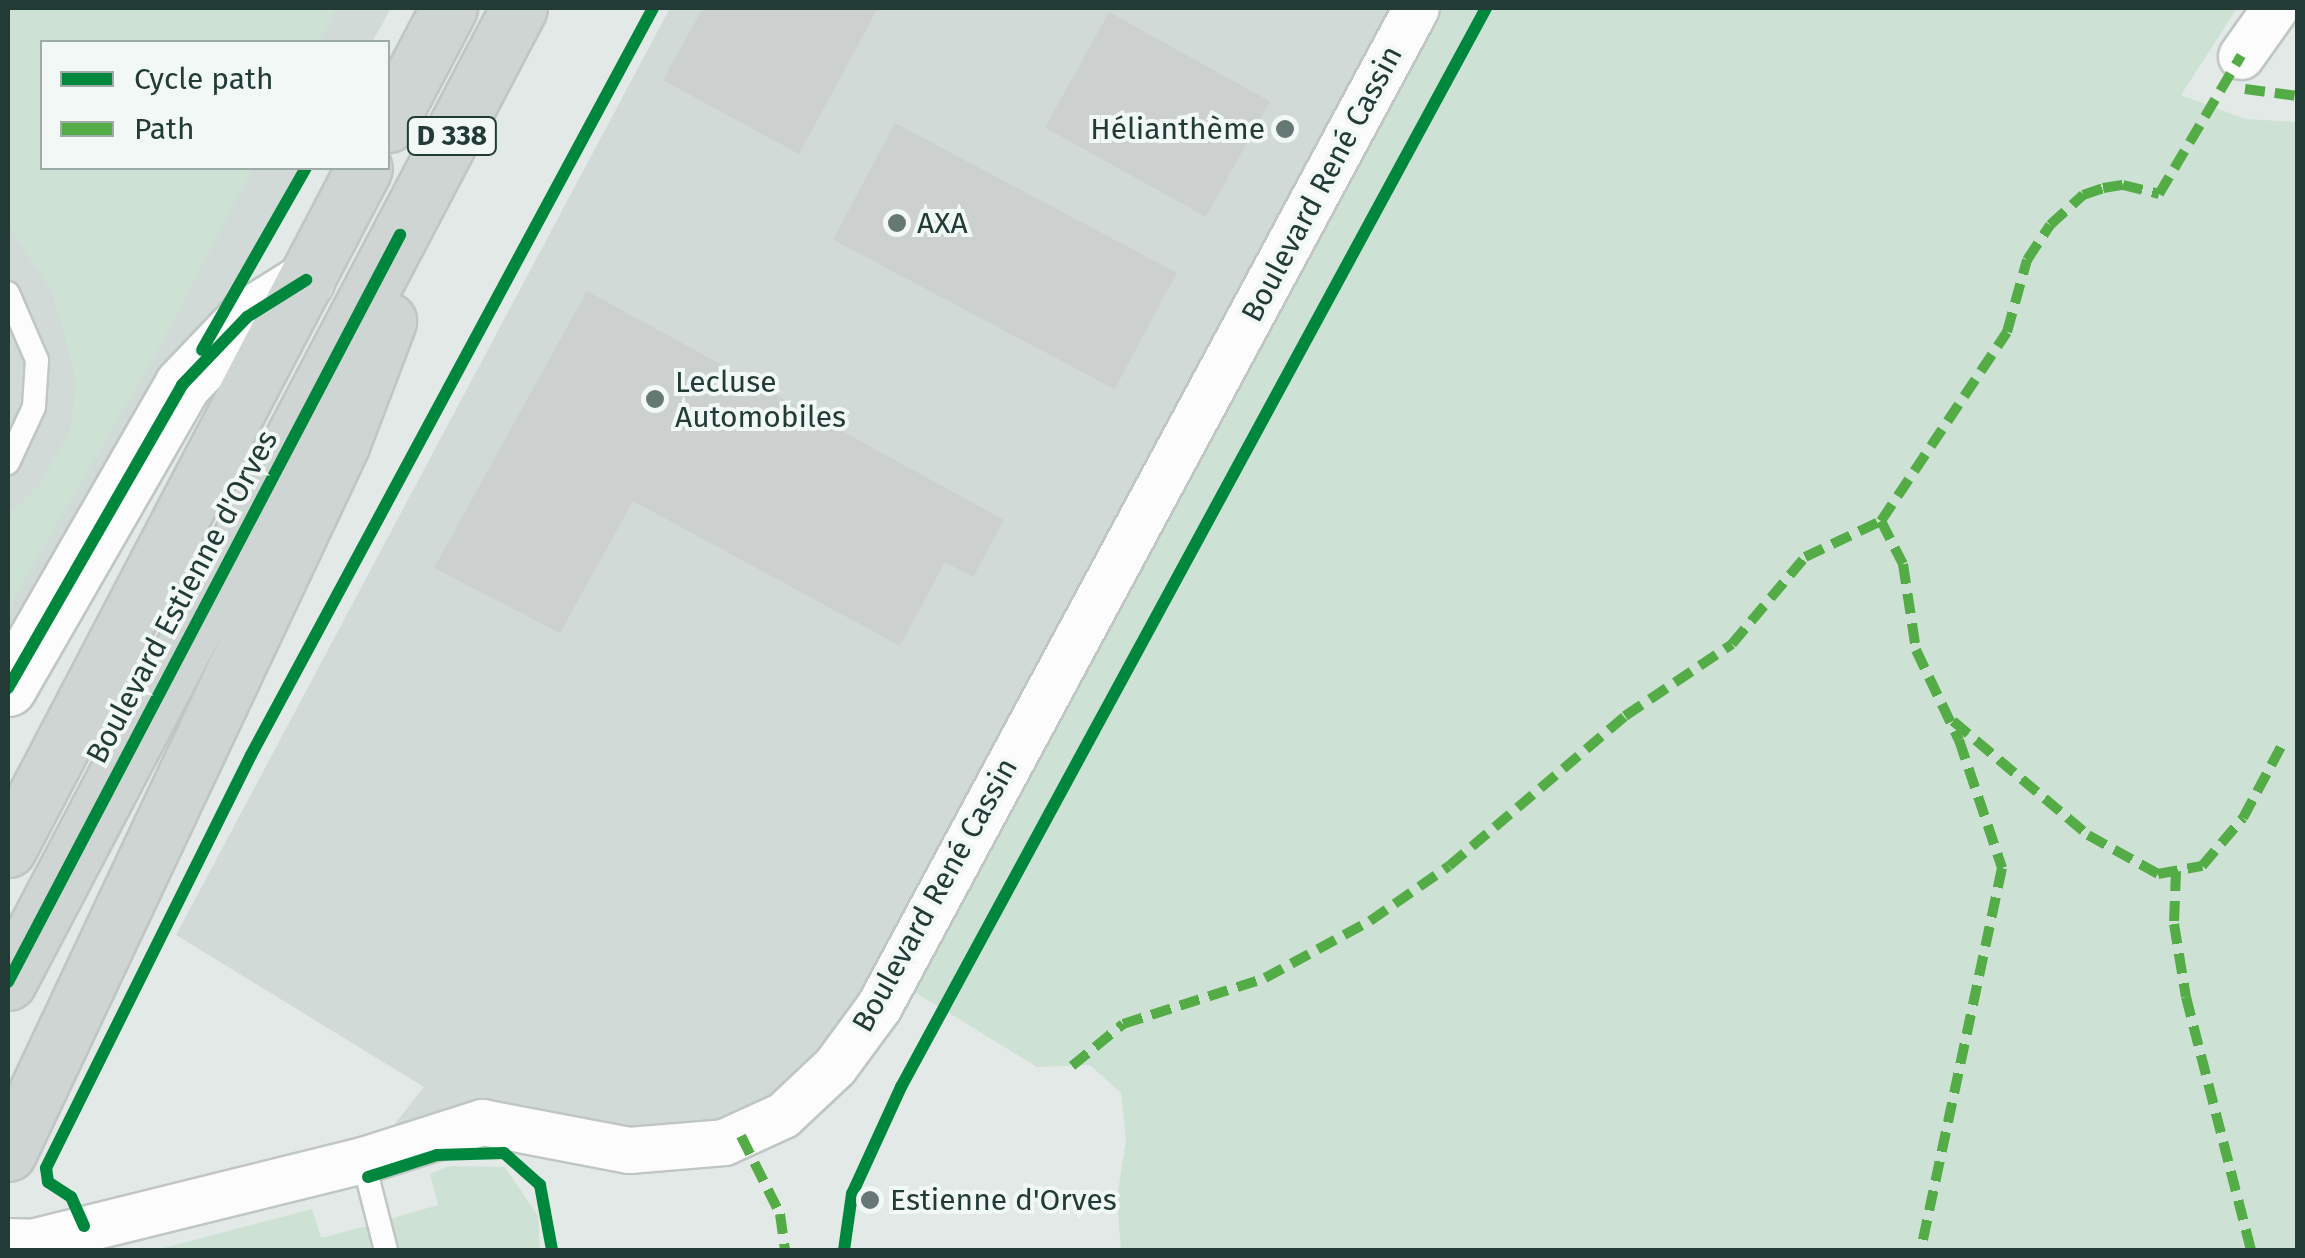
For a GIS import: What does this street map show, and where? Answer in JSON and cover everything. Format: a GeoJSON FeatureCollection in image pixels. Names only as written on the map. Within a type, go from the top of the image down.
{"type":"FeatureCollection","features":[{"type":"Feature","properties":{"kind":"main road","name":"D 338"},"geometry":{"type":"LineString","coordinates":[[390,120],[449,8]]}},
{"type":"Feature","properties":{"kind":"main road","name":"Boulevard Estienne d'Orves"},"geometry":{"type":"LineString","coordinates":[[8,982],[519,8]]}},
{"type":"Feature","properties":{"kind":"main road","name":"Boulevard Estienne d'Orves"},"geometry":{"type":"LineString","coordinates":[[8,849],[363,170]]}},
{"type":"Feature","properties":{"kind":"main road"},"geometry":{"type":"LineString","coordinates":[[8,1153],[342,445],[399,290],[400,235]]}},
{"type":"Feature","properties":{"kind":"street","name":"Boulevard René Cassin"},"geometry":{"type":"LineString","coordinates":[[8,1241],[31,1242],[363,1160],[482,1122],[629,1150],[724,1142],[782,1114],[835,1066],[879,1006],[1416,8]]}},
{"type":"Feature","properties":{"kind":"street"},"geometry":{"type":"LineString","coordinates":[[2241,56],[2276,8]]}},
{"type":"Feature","properties":{"kind":"street"},"geometry":{"type":"LineString","coordinates":[[8,688],[182,384],[247,316],[306,280]]}},
{"type":"Feature","properties":{"kind":"lane"},"geometry":{"type":"LineString","coordinates":[[8,293],[37,360],[34,406],[8,463]]}},
{"type":"Feature","properties":{"kind":"lane"},"geometry":{"type":"LineString","coordinates":[[363,1160],[386,1250]]}},
{"type":"Feature","properties":{"kind":"shaded area"},"geometry":{"type":"Polygon","coordinates":[[[8,8],[391,8],[373,40],[40,40],[40,170],[303,170],[8,688],[8,8]]]}},
{"type":"Feature","properties":{"kind":"shaded area"},"geometry":{"type":"Polygon","coordinates":[[[670,8],[1416,8],[879,1006],[749,1133],[482,1122],[367,1159],[424,1087],[176,935],[670,8]]]}},
{"type":"Feature","properties":{"kind":"green space"},"geometry":{"type":"Polygon","coordinates":[[[8,8],[337,8],[320,40],[40,40],[40,170],[252,170],[154,357],[8,608],[8,515],[41,483],[70,430],[76,382],[53,293],[8,226],[8,8]]]}},
{"type":"Feature","properties":{"kind":"green space"},"geometry":{"type":"Polygon","coordinates":[[[1438,8],[2237,8],[2181,95],[2245,119],[2297,122],[2297,1250],[1121,1250],[1117,1198],[1126,1140],[1121,1093],[1090,1065],[1037,1067],[905,986],[1438,8]]]}},
{"type":"Feature","properties":{"kind":"green space"},"geometry":{"type":"Polygon","coordinates":[[[449,1166],[505,1167],[538,1216],[540,1250],[399,1250],[390,1219],[438,1205],[430,1174],[449,1166]]]}},
{"type":"Feature","properties":{"kind":"green space"},"geometry":{"type":"Polygon","coordinates":[[[312,1209],[321,1238],[367,1226],[373,1250],[156,1250],[312,1209]]]}},
{"type":"Feature","properties":{"kind":"building"},"geometry":{"type":"Polygon","coordinates":[[[703,8],[878,8],[799,154],[663,80],[703,8]]]}},
{"type":"Feature","properties":{"kind":"building"},"geometry":{"type":"Polygon","coordinates":[[[1109,12],[1270,101],[1206,217],[1045,127],[1109,12]]]}},
{"type":"Feature","properties":{"kind":"building","name":"Hélianthème"},"geometry":{"type":"Polygon","coordinates":[[[1283,116],[1298,123],[1290,142],[1274,135],[1283,116]]]}},
{"type":"Feature","properties":{"kind":"building"},"geometry":{"type":"Polygon","coordinates":[[[895,123],[1177,273],[1115,389],[833,240],[895,123]]]}},
{"type":"Feature","properties":{"kind":"building","name":"Lecluse Automobiles"},"geometry":{"type":"Polygon","coordinates":[[[587,291],[1004,520],[973,577],[945,562],[900,646],[633,501],[560,633],[434,568],[587,291]]]}},
{"type":"Feature","properties":{"kind":"building","name":"Estienne d'Orves"},"geometry":{"type":"Polygon","coordinates":[[[869,1187],[882,1194],[872,1213],[859,1206],[869,1187]]]}},
{"type":"Feature","properties":{"kind":"marked path"},"geometry":{"type":"LineString","coordinates":[[1072,1066],[1123,1024],[1265,978],[1370,921],[1449,866],[1625,716],[1732,644],[1805,557],[1881,521],[2007,332],[2027,260],[2050,225],[2083,195],[2103,188],[2123,185],[2159,194],[2241,56]]}},
{"type":"Feature","properties":{"kind":"marked path"},"geometry":{"type":"LineString","coordinates":[[2245,89],[2298,96]]}},
{"type":"Feature","properties":{"kind":"marked path"},"geometry":{"type":"LineString","coordinates":[[1881,521],[1903,564],[1916,650],[1959,740],[2002,868],[1921,1250]]}},
{"type":"Feature","properties":{"kind":"marked path"},"geometry":{"type":"LineString","coordinates":[[1953,721],[2088,835],[2158,874],[2202,866],[2243,818],[2283,743]]}},
{"type":"Feature","properties":{"kind":"marked path"},"geometry":{"type":"LineString","coordinates":[[2176,871],[2174,924],[2186,997],[2251,1250]]}},
{"type":"Feature","properties":{"kind":"marked path"},"geometry":{"type":"LineString","coordinates":[[741,1136],[780,1214],[785,1250]]}},
{"type":"Feature","properties":{"kind":"cycle path"},"geometry":{"type":"LineString","coordinates":[[84,1226],[71,1197],[48,1182],[46,1168],[251,755],[653,8]]}},
{"type":"Feature","properties":{"kind":"cycle path"},"geometry":{"type":"LineString","coordinates":[[844,1250],[852,1194],[901,1087],[1486,8]]}},
{"type":"Feature","properties":{"kind":"cycle path"},"geometry":{"type":"LineString","coordinates":[[202,350],[305,170]]}},
{"type":"Feature","properties":{"kind":"cycle path"},"geometry":{"type":"LineString","coordinates":[[8,982],[400,235]]}},
{"type":"Feature","properties":{"kind":"cycle path"},"geometry":{"type":"LineString","coordinates":[[8,688],[182,385],[247,317],[306,280]]}},
{"type":"Feature","properties":{"kind":"cycle path"},"geometry":{"type":"LineString","coordinates":[[368,1177],[437,1155],[504,1153],[540,1185],[552,1250]]}},
{"type":"Feature","properties":{"kind":"place","name":"Hélianthème"},"geometry":{"type":"Point","coordinates":[1285,129]}},
{"type":"Feature","properties":{"kind":"place","name":"AXA"},"geometry":{"type":"Point","coordinates":[897,223]}},
{"type":"Feature","properties":{"kind":"place","name":"Lecluse Automobiles"},"geometry":{"type":"Point","coordinates":[655,399]}},
{"type":"Feature","properties":{"kind":"place","name":"Estienne d'Orves"},"geometry":{"type":"Point","coordinates":[870,1200]}}]}
